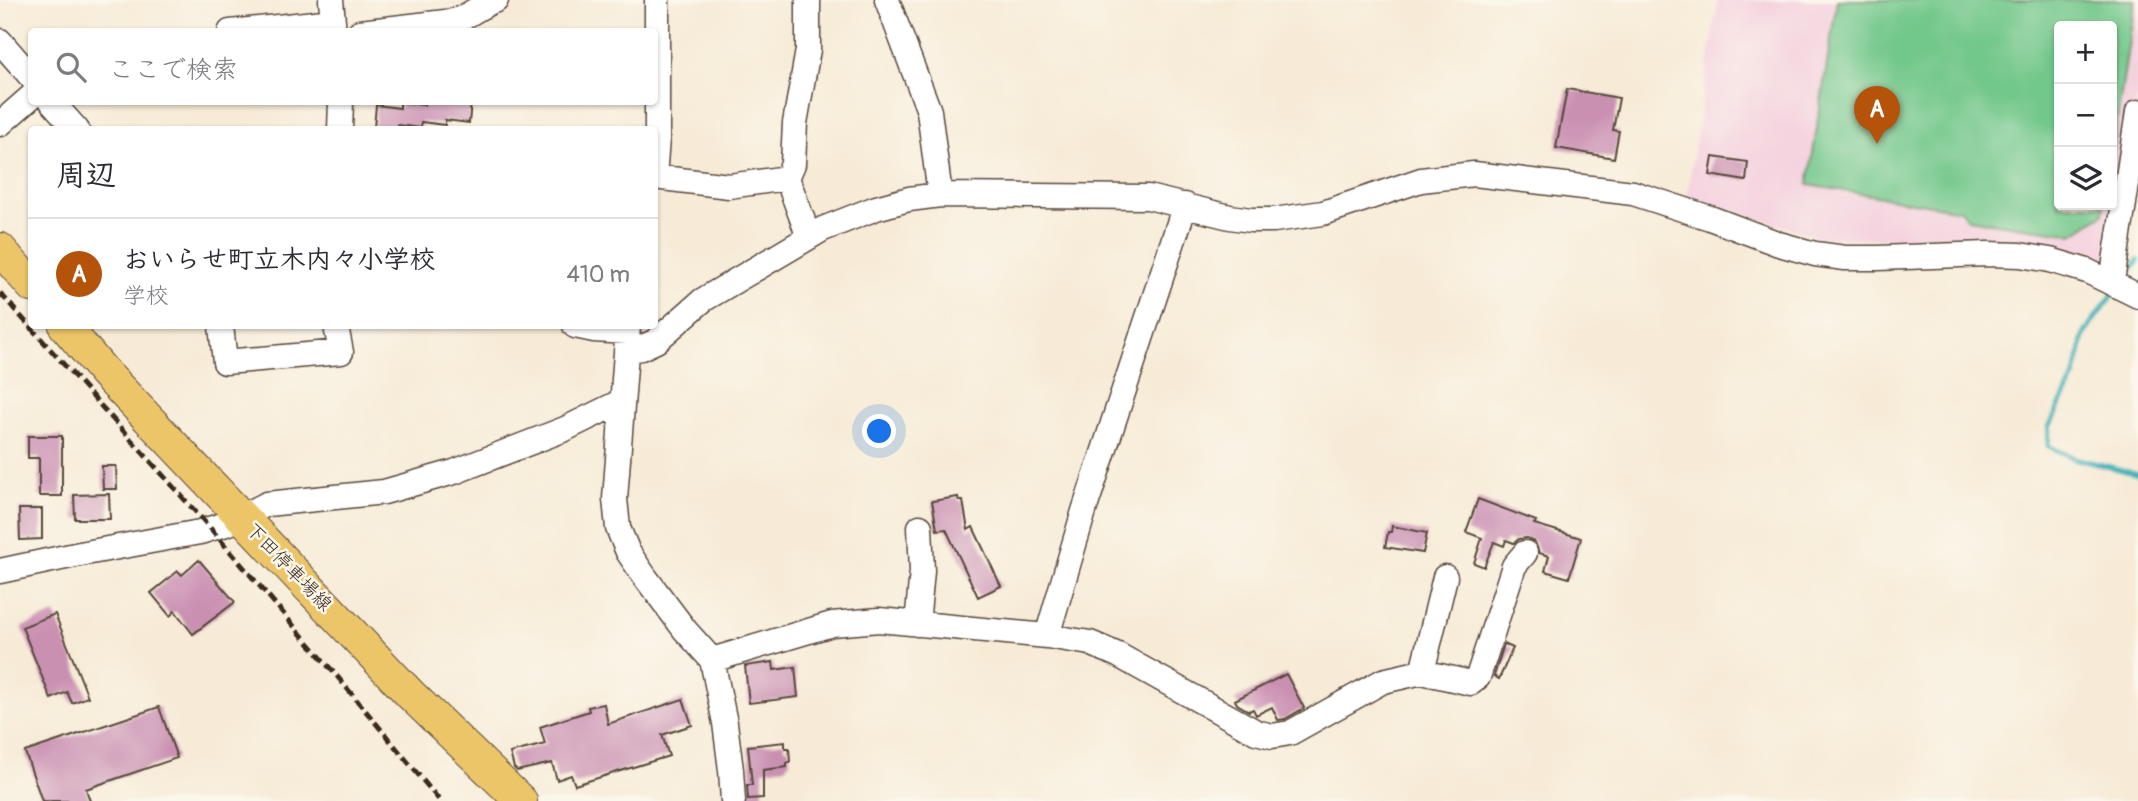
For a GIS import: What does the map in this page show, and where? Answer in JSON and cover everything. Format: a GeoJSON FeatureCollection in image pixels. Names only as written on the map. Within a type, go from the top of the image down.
{"type":"FeatureCollection","features":[{"type":"Feature","properties":{"kind":"main road"},"geometry":{"type":"LineString","coordinates":[[0,249],[28,281]]}},
{"type":"Feature","properties":{"kind":"main road","name":"下田停車場線"},"geometry":{"type":"LineString","coordinates":[[68,329],[104,372],[411,695],[522,801]]}},
{"type":"Feature","properties":{"kind":"street"},"geometry":{"type":"LineString","coordinates":[[394,28],[454,21],[467,17],[483,4],[496,0]]}},
{"type":"Feature","properties":{"kind":"street"},"geometry":{"type":"LineString","coordinates":[[657,0],[657,28]]}},
{"type":"Feature","properties":{"kind":"street"},"geometry":{"type":"LineString","coordinates":[[808,0],[808,50],[795,123],[793,164],[787,178],[809,237]]}},
{"type":"Feature","properties":{"kind":"street"},"geometry":{"type":"LineString","coordinates":[[887,0],[929,111],[940,195]]}},
{"type":"Feature","properties":{"kind":"street"},"geometry":{"type":"LineString","coordinates":[[257,28],[333,17]]}},
{"type":"Feature","properties":{"kind":"street"},"geometry":{"type":"LineString","coordinates":[[0,41],[28,73]]}},
{"type":"Feature","properties":{"kind":"street"},"geometry":{"type":"LineString","coordinates":[[0,124],[28,100]]}},
{"type":"Feature","properties":{"kind":"street"},"geometry":{"type":"LineString","coordinates":[[55,105],[73,126]]}},
{"type":"Feature","properties":{"kind":"street"},"geometry":{"type":"LineString","coordinates":[[340,126],[341,105]]}},
{"type":"Feature","properties":{"kind":"street"},"geometry":{"type":"LineString","coordinates":[[657,105],[657,126]]}},
{"type":"Feature","properties":{"kind":"street"},"geometry":{"type":"LineString","coordinates":[[2112,281],[2138,112]]}},
{"type":"Feature","properties":{"kind":"street"},"geometry":{"type":"LineString","coordinates":[[589,329],[627,336],[641,348],[656,341],[703,300],[809,237],[845,218],[909,199],[940,195],[1138,197],[1251,220],[1299,218],[1323,213],[1421,180],[1474,174],[1633,193],[1815,254],[1878,258],[1989,254],[2050,260],[2112,281],[2138,296]]}},
{"type":"Feature","properties":{"kind":"street"},"geometry":{"type":"LineString","coordinates":[[658,177],[729,186],[787,178]]}},
{"type":"Feature","properties":{"kind":"street"},"geometry":{"type":"LineString","coordinates":[[1047,636],[1083,511],[1185,205]]}},
{"type":"Feature","properties":{"kind":"street"},"geometry":{"type":"LineString","coordinates":[[221,329],[225,362],[341,352],[337,329]]}},
{"type":"Feature","properties":{"kind":"street"},"geometry":{"type":"LineString","coordinates":[[627,336],[615,499],[618,528],[628,552],[645,577],[685,630],[712,660],[725,723],[733,801]]}},
{"type":"Feature","properties":{"kind":"street"},"geometry":{"type":"LineString","coordinates":[[0,571],[200,532],[267,504],[384,492],[454,472],[565,429],[622,401]]}},
{"type":"Feature","properties":{"kind":"street"},"geometry":{"type":"LineString","coordinates":[[917,624],[922,571],[920,527]]}},
{"type":"Feature","properties":{"kind":"street"},"geometry":{"type":"LineString","coordinates":[[712,660],[832,624],[879,620],[1047,636],[1090,643],[1118,655],[1256,732],[1272,736],[1290,733],[1383,681],[1422,673],[1471,683],[1478,677],[1514,566],[1525,554]]}},
{"type":"Feature","properties":{"kind":"street"},"geometry":{"type":"LineString","coordinates":[[1422,673],[1445,577]]}},
{"type":"Feature","properties":{"kind":"shaded area"},"geometry":{"type":"Polygon","coordinates":[[[1718,0],[2138,0],[2138,92],[2111,267],[2081,255],[2008,239],[1820,238],[1687,196],[1718,0]]]}},
{"type":"Feature","properties":{"kind":"green space"},"geometry":{"type":"Polygon","coordinates":[[[1837,0],[2135,0],[2117,121],[2117,21],[2054,21],[2054,210],[2103,210],[2103,214],[2073,234],[1968,219],[1961,210],[1808,185],[1837,0]]]}},
{"type":"Feature","properties":{"kind":"building"},"geometry":{"type":"Polygon","coordinates":[[[1567,89],[1619,98],[1613,130],[1619,131],[1614,158],[1556,148],[1567,89]]]}},
{"type":"Feature","properties":{"kind":"building"},"geometry":{"type":"Polygon","coordinates":[[[376,105],[400,108],[400,105],[471,105],[469,123],[445,120],[445,125],[421,122],[421,126],[374,126],[376,105]]]}},
{"type":"Feature","properties":{"kind":"building"},"geometry":{"type":"Polygon","coordinates":[[[1713,157],[1748,162],[1746,181],[1710,175],[1713,157]]]}},
{"type":"Feature","properties":{"kind":"building"},"geometry":{"type":"Polygon","coordinates":[[[28,436],[62,436],[62,496],[39,496],[39,458],[28,458],[28,436]]]}},
{"type":"Feature","properties":{"kind":"building"},"geometry":{"type":"Polygon","coordinates":[[[102,466],[116,466],[117,489],[103,489],[102,466]]]}},
{"type":"Feature","properties":{"kind":"building"},"geometry":{"type":"Polygon","coordinates":[[[109,494],[110,519],[75,519],[74,495],[109,494]]]}},
{"type":"Feature","properties":{"kind":"building"},"geometry":{"type":"Polygon","coordinates":[[[958,497],[959,501],[963,501],[968,530],[973,527],[1001,586],[978,597],[946,529],[937,530],[932,501],[958,497]]]}},
{"type":"Feature","properties":{"kind":"building"},"geometry":{"type":"Polygon","coordinates":[[[1478,499],[1536,521],[1534,524],[1581,538],[1569,578],[1545,571],[1549,556],[1539,553],[1535,542],[1527,538],[1514,543],[1506,540],[1504,546],[1494,542],[1484,567],[1474,563],[1482,538],[1466,532],[1478,499]]]}},
{"type":"Feature","properties":{"kind":"building"},"geometry":{"type":"Polygon","coordinates":[[[19,509],[42,509],[42,539],[20,540],[19,509]]]}},
{"type":"Feature","properties":{"kind":"building"},"geometry":{"type":"Polygon","coordinates":[[[1392,526],[1427,533],[1423,553],[1385,547],[1392,526]]]}},
{"type":"Feature","properties":{"kind":"building"},"geometry":{"type":"Polygon","coordinates":[[[199,560],[235,602],[193,634],[175,611],[170,616],[151,593],[178,571],[182,575],[199,560]]]}},
{"type":"Feature","properties":{"kind":"building"},"geometry":{"type":"Polygon","coordinates":[[[55,614],[88,697],[72,703],[67,692],[51,699],[22,627],[55,614]]]}},
{"type":"Feature","properties":{"kind":"building"},"geometry":{"type":"Polygon","coordinates":[[[1504,644],[1513,648],[1499,679],[1494,676],[1504,644]]]}},
{"type":"Feature","properties":{"kind":"building"},"geometry":{"type":"Polygon","coordinates":[[[773,662],[774,670],[795,667],[798,697],[749,703],[745,666],[773,662]]]}},
{"type":"Feature","properties":{"kind":"building"},"geometry":{"type":"Polygon","coordinates":[[[1286,674],[1304,708],[1278,720],[1272,707],[1256,715],[1253,709],[1249,711],[1237,704],[1235,700],[1286,674]]]}},
{"type":"Feature","properties":{"kind":"building"},"geometry":{"type":"Polygon","coordinates":[[[683,699],[692,725],[662,735],[669,756],[575,785],[571,775],[557,780],[552,763],[517,771],[514,768],[510,753],[545,744],[540,727],[589,711],[588,707],[604,704],[608,724],[683,699]]]}},
{"type":"Feature","properties":{"kind":"building"},"geometry":{"type":"Polygon","coordinates":[[[159,707],[177,758],[86,789],[90,801],[42,801],[25,752],[159,707]]]}},
{"type":"Feature","properties":{"kind":"building"},"geometry":{"type":"Polygon","coordinates":[[[785,742],[785,748],[789,748],[790,762],[787,767],[763,770],[763,798],[748,799],[747,785],[752,785],[748,746],[785,742]]]}},
{"type":"Feature","properties":{"kind":"waterway"},"geometry":{"type":"LineString","coordinates":[[2123,280],[2138,260]]}},
{"type":"Feature","properties":{"kind":"waterway"},"geometry":{"type":"LineString","coordinates":[[2115,291],[2085,332],[2075,375],[2049,427],[2048,446],[2074,458],[2138,474]]}},
{"type":"Feature","properties":{"kind":"railway"},"geometry":{"type":"LineString","coordinates":[[0,293],[28,324]]}},
{"type":"Feature","properties":{"kind":"railway"},"geometry":{"type":"LineString","coordinates":[[32,329],[211,529],[440,801]]}},
{"type":"Feature","properties":{"kind":"place","name":"おいらせ町立木内々小学校"},"geometry":{"type":"Point","coordinates":[1877,144]}}]}
